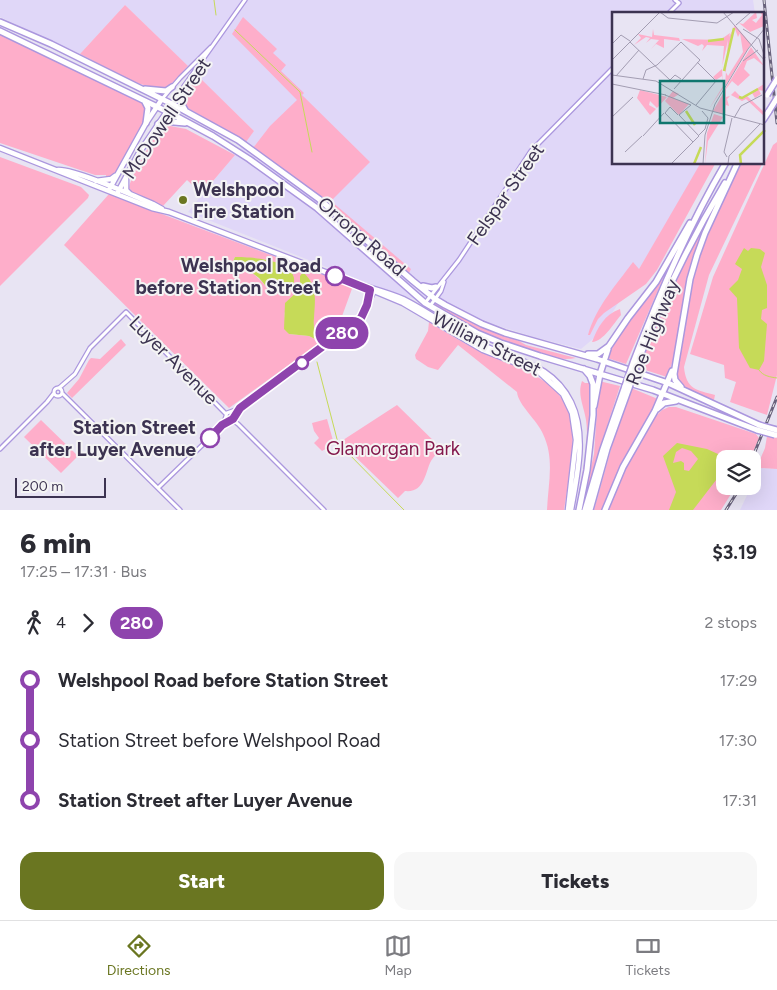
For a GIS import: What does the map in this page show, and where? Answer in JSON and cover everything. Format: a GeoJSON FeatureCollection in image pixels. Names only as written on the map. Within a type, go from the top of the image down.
{"type":"FeatureCollection","features":[{"type":"Feature","properties":{"kind":"highway","name":"Orrong Road"},"geometry":{"type":"LineString","coordinates":[[0,22],[51,44],[172,104],[245,145],[319,199],[433,297],[482,324],[505,333],[630,369],[668,383],[758,427]]}},
{"type":"Feature","properties":{"kind":"highway","name":"Orrong Road"},"geometry":{"type":"LineString","coordinates":[[0,31],[166,111],[249,159],[295,191],[427,305],[477,333],[501,344],[600,374],[625,385],[663,394],[758,427]]}},
{"type":"Feature","properties":{"kind":"highway"},"geometry":{"type":"LineString","coordinates":[[764,100],[777,79]]}},
{"type":"Feature","properties":{"kind":"highway"},"geometry":{"type":"LineString","coordinates":[[139,88],[166,91],[172,87]]}},
{"type":"Feature","properties":{"kind":"highway"},"geometry":{"type":"LineString","coordinates":[[182,90],[181,103],[185,111]]}},
{"type":"Feature","properties":{"kind":"highway"},"geometry":{"type":"LineString","coordinates":[[764,118],[777,98]]}},
{"type":"Feature","properties":{"kind":"highway"},"geometry":{"type":"LineString","coordinates":[[144,101],[148,108],[146,123]]}},
{"type":"Feature","properties":{"kind":"highway"},"geometry":{"type":"LineString","coordinates":[[158,124],[168,121],[190,124]]}},
{"type":"Feature","properties":{"kind":"highway","name":"Roe Highway"},"geometry":{"type":"LineString","coordinates":[[635,363],[664,286],[710,190],[724,165]]}},
{"type":"Feature","properties":{"kind":"highway","name":"Roe Highway"},"geometry":{"type":"LineString","coordinates":[[585,510],[625,385],[682,259],[736,165]]}},
{"type":"Feature","properties":{"kind":"highway"},"geometry":{"type":"LineString","coordinates":[[684,390],[674,377],[690,280],[705,234],[737,165]]}},
{"type":"Feature","properties":{"kind":"highway"},"geometry":{"type":"LineString","coordinates":[[579,510],[587,470],[600,374],[609,346],[656,282],[710,190]]}},
{"type":"Feature","properties":{"kind":"highway"},"geometry":{"type":"LineString","coordinates":[[413,281],[427,287],[436,287]]}},
{"type":"Feature","properties":{"kind":"highway"},"geometry":{"type":"LineString","coordinates":[[580,354],[596,355],[609,346]]}},
{"type":"Feature","properties":{"kind":"highway"},"geometry":{"type":"LineString","coordinates":[[605,510],[623,467],[663,394],[678,353]]}},
{"type":"Feature","properties":{"kind":"highway"},"geometry":{"type":"LineString","coordinates":[[584,369],[592,379],[594,409]]}},
{"type":"Feature","properties":{"kind":"highway","name":"Roe Highway"},"geometry":{"type":"LineString","coordinates":[[590,510],[625,385]]}},
{"type":"Feature","properties":{"kind":"highway"},"geometry":{"type":"LineString","coordinates":[[655,411],[664,403],[682,401]]}},
{"type":"Feature","properties":{"kind":"highway"},"geometry":{"type":"LineString","coordinates":[[758,427],[776,433]]}},
{"type":"Feature","properties":{"kind":"main road","name":"McDowell Street"},"geometry":{"type":"LineString","coordinates":[[110,189],[146,123],[162,99]]}},
{"type":"Feature","properties":{"kind":"main road","name":"McDowell Street"},"geometry":{"type":"LineString","coordinates":[[117,192],[172,104]]}},
{"type":"Feature","properties":{"kind":"main road"},"geometry":{"type":"LineString","coordinates":[[0,148],[58,170],[94,181],[152,208],[169,212]]}},
{"type":"Feature","properties":{"kind":"main road"},"geometry":{"type":"LineString","coordinates":[[58,170],[61,173],[110,189]]}},
{"type":"Feature","properties":{"kind":"main road"},"geometry":{"type":"LineString","coordinates":[[127,175],[126,190],[130,194]]}},
{"type":"Feature","properties":{"kind":"main road"},"geometry":{"type":"LineString","coordinates":[[94,181],[111,179],[116,176]]}},
{"type":"Feature","properties":{"kind":"main road"},"geometry":{"type":"LineString","coordinates":[[117,192],[130,194],[169,212]]}},
{"type":"Feature","properties":{"kind":"main road","name":"William Street"},"geometry":{"type":"LineString","coordinates":[[169,212],[403,303],[483,350],[538,372],[552,382],[563,394],[572,413],[576,440],[569,510]]}},
{"type":"Feature","properties":{"kind":"street","name":"McDowell Street"},"geometry":{"type":"LineString","coordinates":[[172,104],[246,0]]}},
{"type":"Feature","properties":{"kind":"street","name":"McDowell Street"},"geometry":{"type":"LineString","coordinates":[[162,99],[216,41]]}},
{"type":"Feature","properties":{"kind":"street","name":"Felspar Street"},"geometry":{"type":"LineString","coordinates":[[427,305],[441,290],[444,281],[531,151],[612,69]]}},
{"type":"Feature","properties":{"kind":"street","name":"Felspar Street"},"geometry":{"type":"LineString","coordinates":[[433,297],[436,287],[444,281]]}},
{"type":"Feature","properties":{"kind":"street"},"geometry":{"type":"LineString","coordinates":[[158,488],[230,416],[363,316],[373,290]]}},
{"type":"Feature","properties":{"kind":"street","name":"Luyer Avenue"},"geometry":{"type":"LineString","coordinates":[[59,393],[78,370],[90,348],[126,312],[324,510]]}},
{"type":"Feature","properties":{"kind":"street"},"geometry":{"type":"LineString","coordinates":[[0,449],[47,402],[59,393],[68,398],[180,510]]}},
{"type":"Feature","properties":{"kind":"shaded area"},"geometry":{"type":"Polygon","coordinates":[[[0,0],[753,0],[755,12],[612,12],[612,165],[702,165],[600,333],[581,349],[534,337],[379,288],[188,212],[254,131],[125,5],[80,54],[0,17],[0,0]]]}},
{"type":"Feature","properties":{"kind":"shaded area"},"geometry":{"type":"Polygon","coordinates":[[[744,248],[748,251],[751,248],[760,249],[765,253],[761,267],[767,285],[767,308],[762,310],[761,319],[767,324],[764,361],[759,370],[750,368],[739,348],[737,298],[729,289],[738,280],[742,269],[735,264],[744,248]]]}},
{"type":"Feature","properties":{"kind":"shaded area"},"geometry":{"type":"Polygon","coordinates":[[[235,257],[269,260],[286,267],[294,278],[292,287],[281,294],[270,291],[259,278],[239,263],[233,261],[235,257]]]}},
{"type":"Feature","properties":{"kind":"shaded area"},"geometry":{"type":"Polygon","coordinates":[[[303,272],[311,282],[314,293],[315,339],[309,336],[289,334],[284,329],[285,303],[300,289],[300,276],[303,272]]]}},
{"type":"Feature","properties":{"kind":"shaded area"},"geometry":{"type":"Polygon","coordinates":[[[677,443],[707,449],[716,453],[716,480],[693,510],[669,510],[676,492],[663,456],[677,443]],[[682,448],[676,452],[673,463],[681,461],[684,463],[684,470],[689,471],[698,459],[691,451],[682,448]]]}},
{"type":"Feature","properties":{"kind":"shaded area"},"geometry":{"type":"Polygon","coordinates":[[[761,468],[777,469],[777,510],[740,510],[747,495],[761,495],[761,468]]]}},
{"type":"Feature","properties":{"kind":"green space"},"geometry":{"type":"Polygon","coordinates":[[[125,5],[188,66],[168,86],[156,87],[134,81],[80,54],[125,5]]]}},
{"type":"Feature","properties":{"kind":"green space"},"geometry":{"type":"Polygon","coordinates":[[[243,17],[277,49],[273,53],[286,65],[281,71],[304,93],[302,95],[370,162],[331,201],[411,269],[409,273],[320,196],[253,148],[270,126],[297,100],[232,34],[243,17]]]}},
{"type":"Feature","properties":{"kind":"green space"},"geometry":{"type":"Polygon","coordinates":[[[0,33],[144,103],[146,114],[143,122],[119,169],[111,177],[106,178],[106,175],[95,175],[0,143],[0,33]]]}},
{"type":"Feature","properties":{"kind":"green space"},"geometry":{"type":"Polygon","coordinates":[[[197,75],[254,131],[246,142],[186,107],[184,98],[197,75]]]}},
{"type":"Feature","properties":{"kind":"green space"},"geometry":{"type":"Polygon","coordinates":[[[165,125],[186,129],[235,155],[202,194],[187,180],[163,206],[133,193],[129,188],[144,154],[165,125]]]}},
{"type":"Feature","properties":{"kind":"green space"},"geometry":{"type":"Polygon","coordinates":[[[777,142],[777,375],[767,415],[730,402],[736,382],[725,378],[724,365],[690,354],[713,277],[773,145],[777,142]]]}},
{"type":"Feature","properties":{"kind":"green space"},"geometry":{"type":"Polygon","coordinates":[[[0,157],[81,187],[89,195],[0,286],[0,157]]]}},
{"type":"Feature","properties":{"kind":"green space"},"geometry":{"type":"Polygon","coordinates":[[[699,165],[714,165],[657,270],[646,284],[604,313],[598,319],[590,335],[588,335],[601,306],[633,262],[639,269],[699,165]]]}},
{"type":"Feature","properties":{"kind":"green space"},"geometry":{"type":"Polygon","coordinates":[[[737,165],[762,165],[709,275],[684,367],[690,384],[697,390],[715,395],[714,400],[684,390],[674,374],[697,255],[737,165]]]}},
{"type":"Feature","properties":{"kind":"green space"},"geometry":{"type":"Polygon","coordinates":[[[109,194],[353,286],[337,330],[229,408],[64,245],[109,194]],[[235,257],[233,261],[253,274],[270,291],[285,266],[268,260],[235,257]],[[300,276],[300,284],[285,313],[285,322],[289,334],[309,336],[315,339],[313,321],[300,276]]]}},
{"type":"Feature","properties":{"kind":"green space"},"geometry":{"type":"Polygon","coordinates":[[[706,221],[688,279],[676,348],[667,377],[639,368],[650,336],[674,283],[706,221]]]}},
{"type":"Feature","properties":{"kind":"green space"},"geometry":{"type":"Polygon","coordinates":[[[671,260],[626,364],[607,358],[618,337],[654,289],[671,260]]]}},
{"type":"Feature","properties":{"kind":"green space"},"geometry":{"type":"Polygon","coordinates":[[[436,302],[488,330],[526,345],[576,358],[553,358],[504,342],[468,326],[432,306],[436,302]]]}},
{"type":"Feature","properties":{"kind":"green space"},"geometry":{"type":"Polygon","coordinates":[[[620,309],[621,315],[608,332],[600,339],[592,342],[602,322],[620,309]]]}},
{"type":"Feature","properties":{"kind":"green space"},"geometry":{"type":"Polygon","coordinates":[[[429,322],[476,349],[536,376],[560,396],[568,409],[573,437],[571,468],[564,510],[547,510],[550,462],[547,443],[540,429],[518,397],[517,392],[458,345],[438,370],[428,367],[416,359],[415,355],[428,331],[429,322]]]}},
{"type":"Feature","properties":{"kind":"green space"},"geometry":{"type":"Polygon","coordinates":[[[121,339],[126,345],[72,398],[67,393],[79,379],[89,360],[91,358],[100,359],[121,339]]]}},
{"type":"Feature","properties":{"kind":"green space"},"geometry":{"type":"Polygon","coordinates":[[[582,381],[589,383],[590,426],[588,453],[576,510],[587,441],[586,420],[581,396],[582,381]]]}},
{"type":"Feature","properties":{"kind":"green space"},"geometry":{"type":"Polygon","coordinates":[[[599,381],[620,386],[583,510],[581,510],[594,454],[599,381]]]}},
{"type":"Feature","properties":{"kind":"green space"},"geometry":{"type":"Polygon","coordinates":[[[631,388],[658,399],[653,414],[619,470],[603,510],[594,510],[615,435],[631,388]]]}},
{"type":"Feature","properties":{"kind":"green space","name":"Glamorgan Park"},"geometry":{"type":"Polygon","coordinates":[[[397,405],[441,448],[431,461],[423,481],[417,489],[405,491],[398,498],[340,442],[397,405]]]}},
{"type":"Feature","properties":{"kind":"green space"},"geometry":{"type":"Polygon","coordinates":[[[676,407],[756,434],[759,438],[754,450],[716,450],[716,495],[730,495],[721,510],[609,510],[622,475],[656,416],[662,410],[676,407]]]}},
{"type":"Feature","properties":{"kind":"green space"},"geometry":{"type":"Polygon","coordinates":[[[327,419],[334,444],[322,451],[314,443],[319,438],[314,431],[312,423],[327,419]]]}},
{"type":"Feature","properties":{"kind":"green space"},"geometry":{"type":"Polygon","coordinates":[[[41,420],[78,456],[61,473],[24,437],[41,420]]]}},
{"type":"Feature","properties":{"kind":"green space"},"geometry":{"type":"Polygon","coordinates":[[[767,436],[777,438],[777,469],[761,468],[761,457],[767,436]]]}},
{"type":"Feature","properties":{"kind":"waterway"},"geometry":{"type":"LineString","coordinates":[[214,0],[216,15]]}},
{"type":"Feature","properties":{"kind":"waterway"},"geometry":{"type":"LineString","coordinates":[[235,30],[300,92],[312,152]]}},
{"type":"Feature","properties":{"kind":"waterway"},"geometry":{"type":"LineString","coordinates":[[317,362],[338,443],[404,510]]}},
{"type":"Feature","properties":{"kind":"waterway"},"geometry":{"type":"LineString","coordinates":[[759,370],[769,377],[777,378]]}},
{"type":"Feature","properties":{"kind":"railway"},"geometry":{"type":"LineString","coordinates":[[764,0],[777,123]]}},
{"type":"Feature","properties":{"kind":"railway"},"geometry":{"type":"LineString","coordinates":[[756,450],[777,397]]}},
{"type":"Feature","properties":{"kind":"railway"},"geometry":{"type":"LineString","coordinates":[[726,510],[735,495]]}},
{"type":"Feature","properties":{"kind":"bus line","name":"280"},"geometry":{"type":"LineString","coordinates":[[210,438],[222,425],[233,419],[240,408],[363,316],[370,290],[335,276]]}},
{"type":"Feature","properties":{"kind":"place","name":"Welshpool Fire Station"},"geometry":{"type":"Point","coordinates":[183,200]}},
{"type":"Feature","properties":{"kind":"place","name":"Welshpool Road before Station Street"},"geometry":{"type":"Point","coordinates":[335,276]}},
{"type":"Feature","properties":{"kind":"place","name":"Station Street after Luyer Avenue"},"geometry":{"type":"Point","coordinates":[210,438]}}]}
